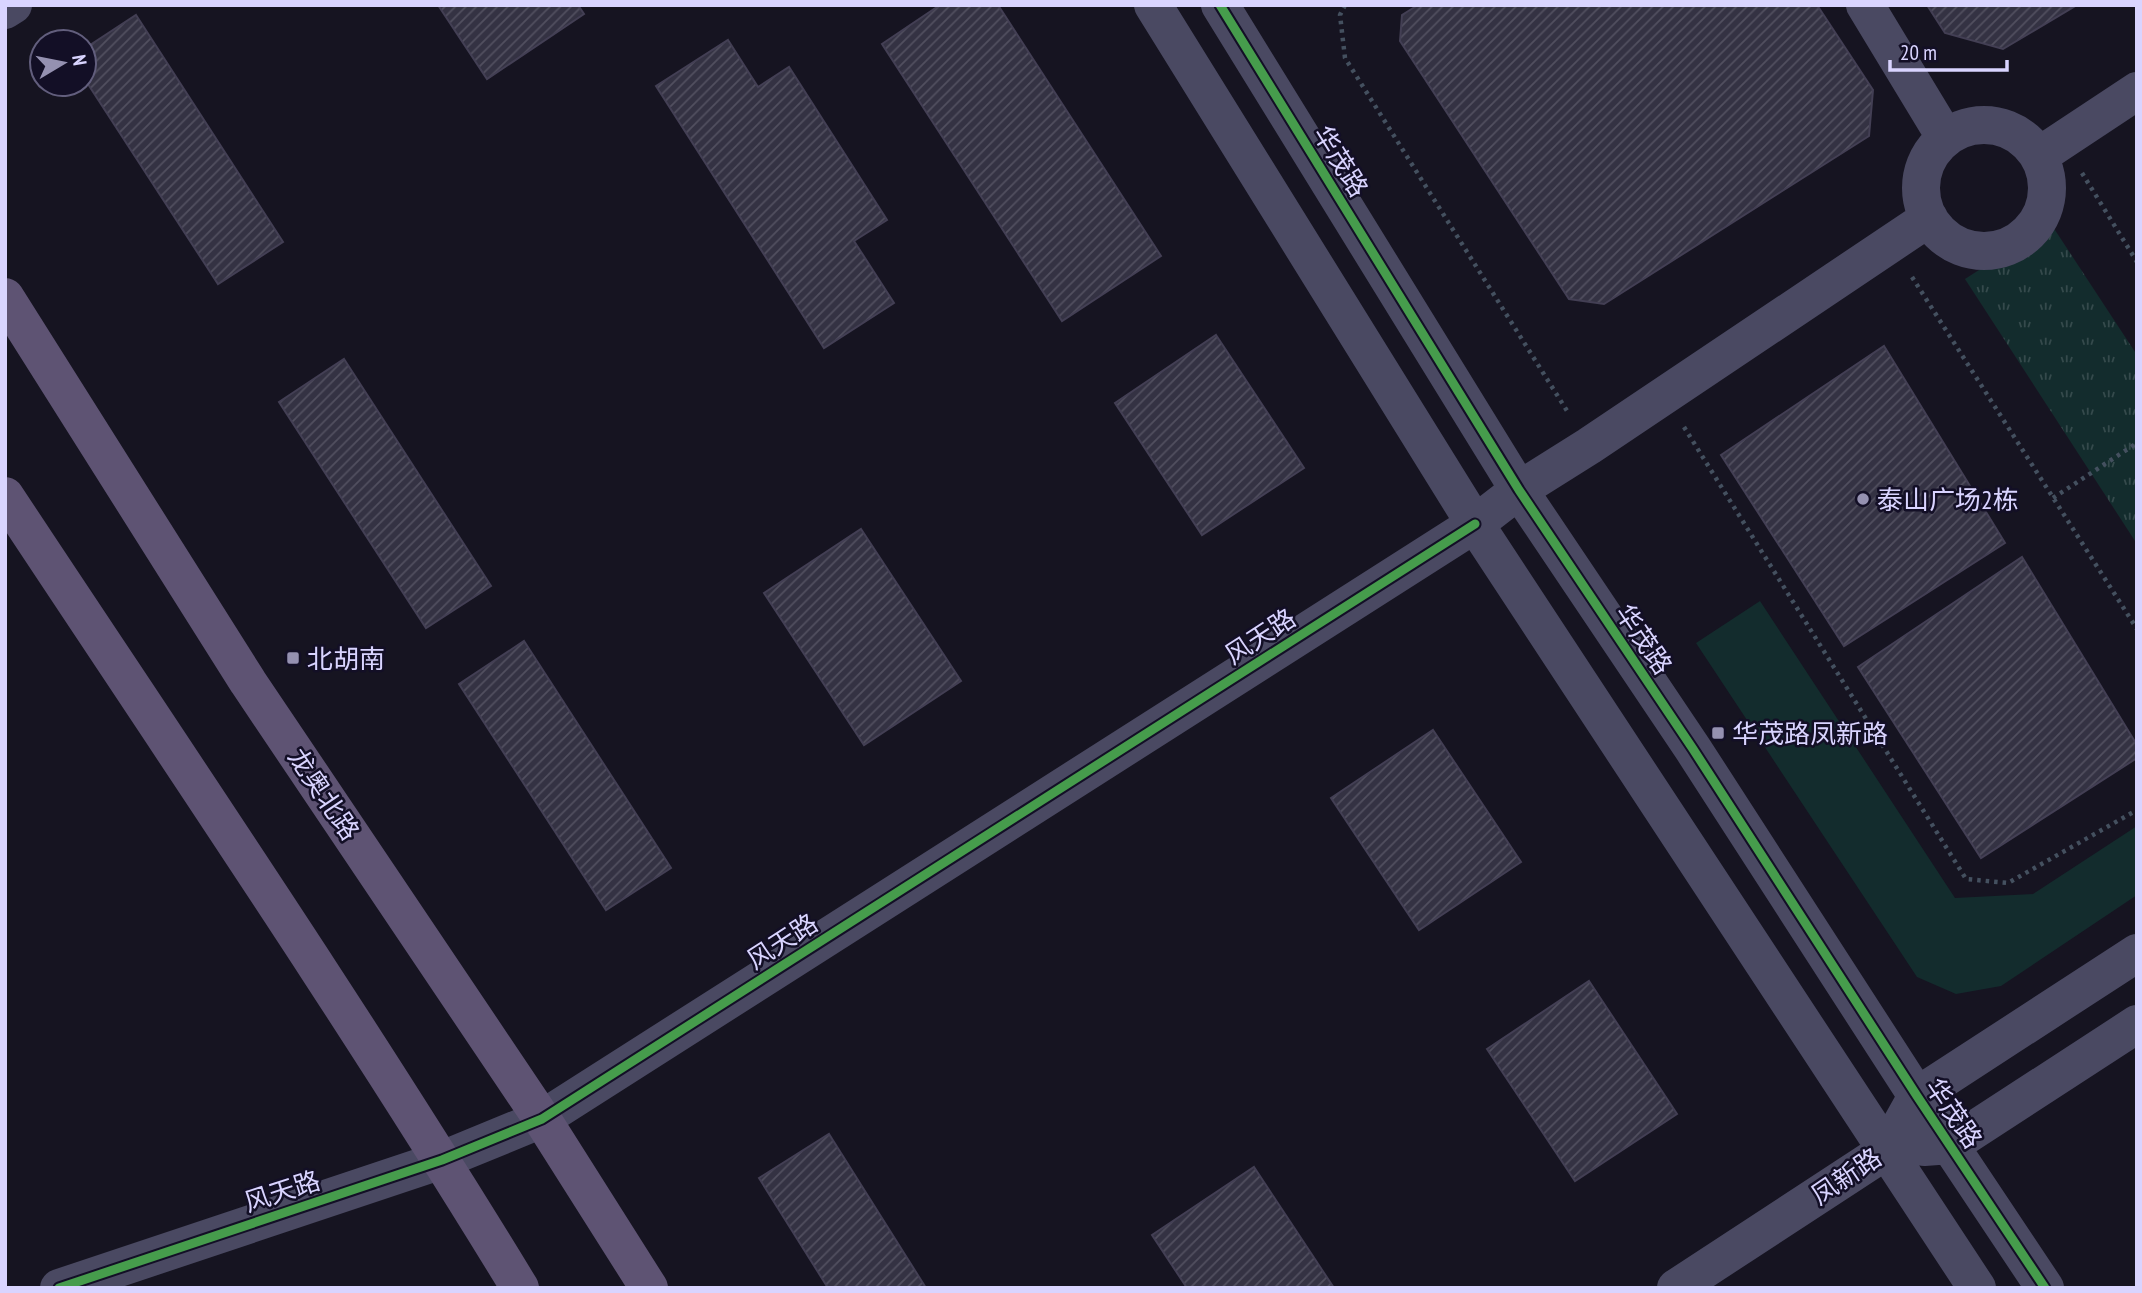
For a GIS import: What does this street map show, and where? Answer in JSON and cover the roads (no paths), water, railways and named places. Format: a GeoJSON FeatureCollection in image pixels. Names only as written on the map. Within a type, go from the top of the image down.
{"type":"FeatureCollection","features":[{"type":"Feature","properties":{"kind":"main road","name":"龙奥北路"},"geometry":{"type":"LineString","coordinates":[[5,297],[248,681],[542,1119],[649,1288]]}},
{"type":"Feature","properties":{"kind":"main road"},"geometry":{"type":"LineString","coordinates":[[5,496],[442,1160],[520,1288]]}},
{"type":"Feature","properties":{"kind":"street"},"geometry":{"type":"LineString","coordinates":[[5,10],[13,5]]}},
{"type":"Feature","properties":{"kind":"street"},"geometry":{"type":"LineString","coordinates":[[1153,5],[1475,524],[1977,1288]]}},
{"type":"Feature","properties":{"kind":"street","name":"华茂路"},"geometry":{"type":"LineString","coordinates":[[1220,5],[1519,490],[1693,749],[1917,1096],[2045,1288]]}},
{"type":"Feature","properties":{"kind":"street"},"geometry":{"type":"LineString","coordinates":[[1865,5],[1945,137]]}},
{"type":"Feature","properties":{"kind":"street"},"geometry":{"type":"LineString","coordinates":[[2050,148],[2025,139],[2007,128],[1985,124],[1964,127],[1945,137],[1931,152],[1923,171],[1921,191],[1925,211],[1935,229],[1951,242],[1970,250],[1990,251],[2010,246],[2027,234],[2040,218],[2047,197],[2046,176],[2050,148],[2137,91]]}},
{"type":"Feature","properties":{"kind":"street","name":"风天路"},"geometry":{"type":"LineString","coordinates":[[59,1288],[442,1160],[542,1119],[1475,524],[1519,490],[1665,396],[1929,218]]}},
{"type":"Feature","properties":{"kind":"street","name":"凤新路"},"geometry":{"type":"LineString","coordinates":[[1676,1288],[1887,1150],[1917,1096],[2137,953]]}},
{"type":"Feature","properties":{"kind":"street"},"geometry":{"type":"LineString","coordinates":[[1887,1150],[1951,1145],[2137,1024]]}},
{"type":"Feature","properties":{"kind":"place","name":"泰山广场2栋"},"geometry":{"type":"Point","coordinates":[1863,499]}},
{"type":"Feature","properties":{"kind":"place","name":"北胡南"},"geometry":{"type":"Point","coordinates":[293,658]}},
{"type":"Feature","properties":{"kind":"place","name":"华茂路凤新路"},"geometry":{"type":"Point","coordinates":[1718,733]}}]}
